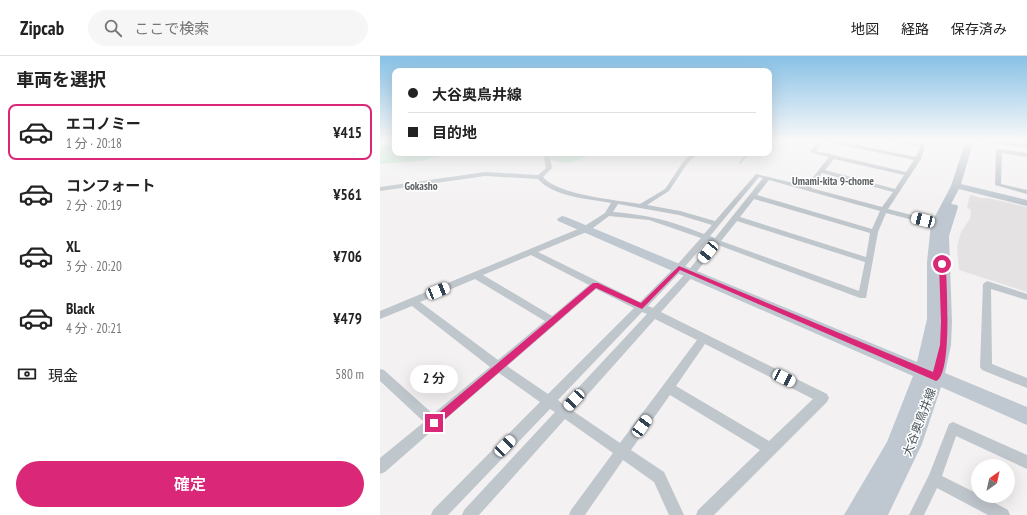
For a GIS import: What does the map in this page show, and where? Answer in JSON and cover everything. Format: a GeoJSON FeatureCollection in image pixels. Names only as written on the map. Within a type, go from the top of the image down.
{"type":"FeatureCollection","features":[{"type":"Feature","properties":{"kind":"street"},"geometry":{"type":"LineString","coordinates":[[380,189],[485,174],[540,177],[547,172],[549,168],[548,161]]}},
{"type":"Feature","properties":{"kind":"street"},"geometry":{"type":"LineString","coordinates":[[641,206],[667,190],[687,161]]}},
{"type":"Feature","properties":{"kind":"street"},"geometry":{"type":"LineString","coordinates":[[807,188],[828,161]]}},
{"type":"Feature","properties":{"kind":"street"},"geometry":{"type":"LineString","coordinates":[[856,161],[908,174]]}},
{"type":"Feature","properties":{"kind":"street"},"geometry":{"type":"LineString","coordinates":[[608,214],[640,216],[688,230],[863,296],[874,232],[884,210],[916,161]]}},
{"type":"Feature","properties":{"kind":"street","name":"大谷奥鳥井線"},"geometry":{"type":"LineString","coordinates":[[855,515],[894,448],[943,345],[943,236],[948,217],[960,187],[968,177],[971,161]]}},
{"type":"Feature","properties":{"kind":"street"},"geometry":{"type":"LineString","coordinates":[[999,161],[998,185],[1027,192]]}},
{"type":"Feature","properties":{"kind":"street"},"geometry":{"type":"LineString","coordinates":[[820,171],[896,191]]}},
{"type":"Feature","properties":{"kind":"street"},"geometry":{"type":"LineString","coordinates":[[469,515],[654,313],[685,270],[705,237],[758,175],[936,224]]}},
{"type":"Feature","properties":{"kind":"street"},"geometry":{"type":"LineString","coordinates":[[540,177],[545,183],[568,193],[680,213],[717,224]]}},
{"type":"Feature","properties":{"kind":"street"},"geometry":{"type":"LineString","coordinates":[[438,515],[642,307],[717,242],[767,178]]}},
{"type":"Feature","properties":{"kind":"street"},"geometry":{"type":"LineString","coordinates":[[929,374],[934,319],[933,262],[936,224],[960,187],[1027,203]]}},
{"type":"Feature","properties":{"kind":"street"},"geometry":{"type":"LineString","coordinates":[[752,196],[874,232]]}},
{"type":"Feature","properties":{"kind":"street"},"geometry":{"type":"LineString","coordinates":[[380,314],[586,229],[608,214],[616,201]]}},
{"type":"Feature","properties":{"kind":"street"},"geometry":{"type":"LineString","coordinates":[[736,218],[869,261]]}},
{"type":"Feature","properties":{"kind":"street"},"geometry":{"type":"LineString","coordinates":[[562,219],[1027,416]]}},
{"type":"Feature","properties":{"kind":"street"},"geometry":{"type":"LineString","coordinates":[[531,252],[823,398],[704,515]]}},
{"type":"Feature","properties":{"kind":"street"},"geometry":{"type":"LineString","coordinates":[[476,275],[553,321]]}},
{"type":"Feature","properties":{"kind":"street"},"geometry":{"type":"LineString","coordinates":[[380,467],[434,423],[596,284]]}},
{"type":"Feature","properties":{"kind":"street"},"geometry":{"type":"LineString","coordinates":[[1027,297],[987,284],[986,366],[1027,383]]}},
{"type":"Feature","properties":{"kind":"street"},"geometry":{"type":"LineString","coordinates":[[412,302],[499,367],[659,477],[677,515]]}},
{"type":"Feature","properties":{"kind":"street"},"geometry":{"type":"LineString","coordinates":[[576,515],[704,338]]}},
{"type":"Feature","properties":{"kind":"street"},"geometry":{"type":"LineString","coordinates":[[380,374],[434,423]]}},
{"type":"Feature","properties":{"kind":"street","name":"大谷奥鳥井線"},"geometry":{"type":"LineString","coordinates":[[877,515],[913,444],[929,374]]}},
{"type":"Feature","properties":{"kind":"street"},"geometry":{"type":"LineString","coordinates":[[669,388],[770,449]]}},
{"type":"Feature","properties":{"kind":"street"},"geometry":{"type":"LineString","coordinates":[[916,515],[934,480],[953,428],[1027,462]]}},
{"type":"Feature","properties":{"kind":"street"},"geometry":{"type":"LineString","coordinates":[[934,480],[1001,515]]}},
{"type":"Feature","properties":{"kind":"shaded area"},"geometry":{"type":"Polygon","coordinates":[[[970,195],[1027,207],[1027,292],[959,270],[957,246],[961,232],[970,219],[971,210],[967,207],[970,195]]]}},
{"type":"Feature","properties":{"kind":"green space"},"geometry":{"type":"Polygon","coordinates":[[[380,161],[414,161],[380,164],[380,161]]]}},
{"type":"Feature","properties":{"kind":"green space"},"geometry":{"type":"Polygon","coordinates":[[[557,161],[574,161],[566,163],[557,161]]]}},
{"type":"Feature","properties":{"kind":"district","name":"Umami-kita 9-chome"},"geometry":{"type":"Point","coordinates":[833,181]}},
{"type":"Feature","properties":{"kind":"district","name":"Gokasho"},"geometry":{"type":"Point","coordinates":[421,186]}},
{"type":"Feature","properties":{"kind":"route"},"geometry":{"type":"LineString","coordinates":[[434,423],[596,284],[642,307],[679,268],[936,377],[943,345],[945,322],[942,264]]}}]}
